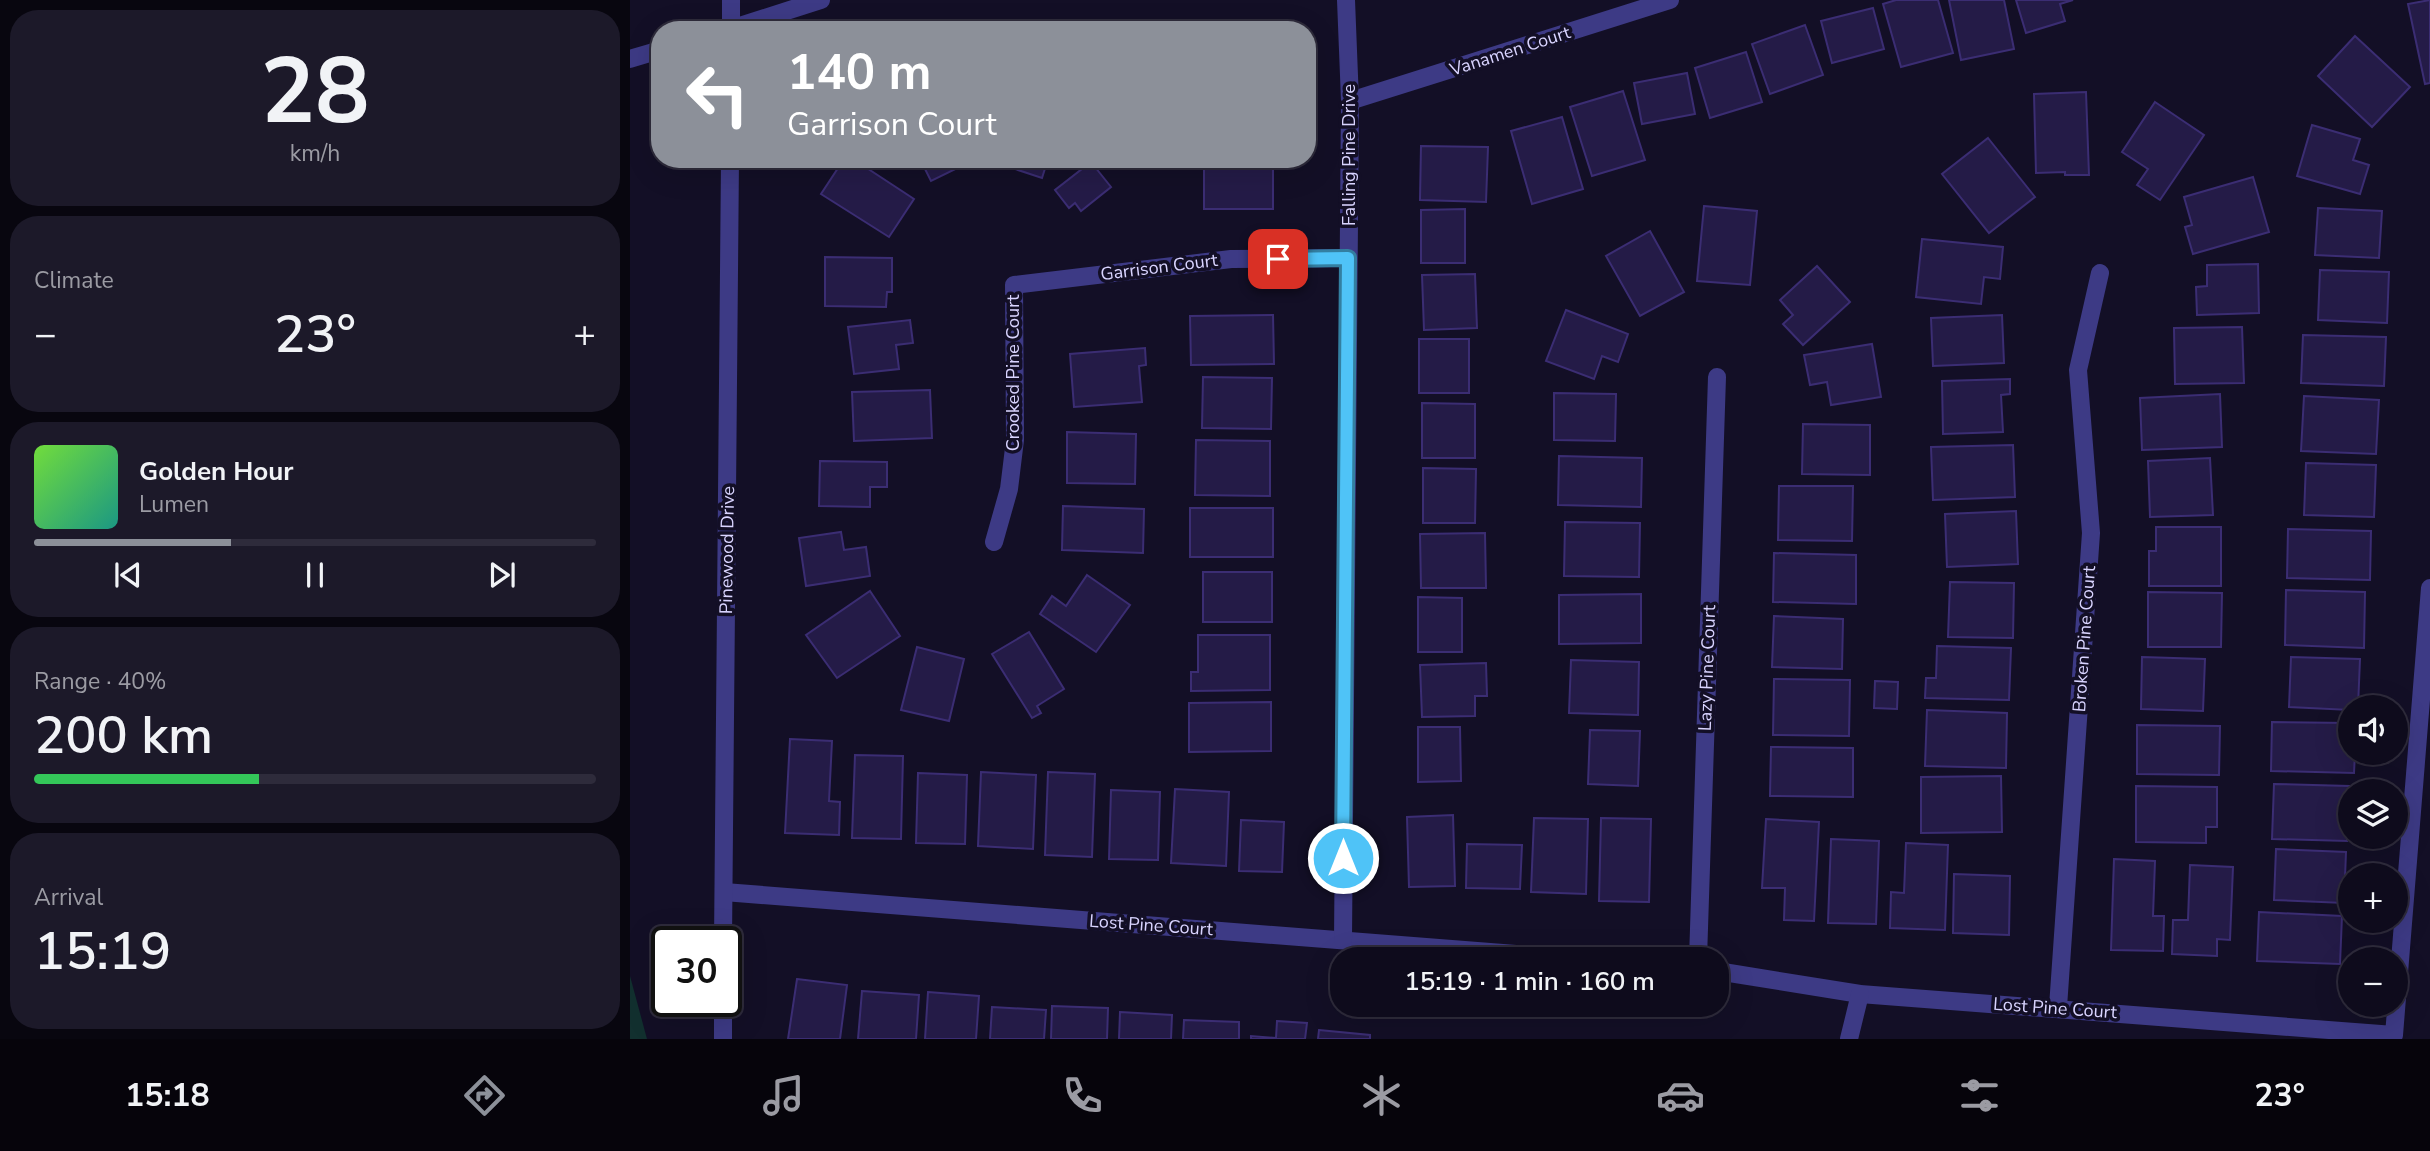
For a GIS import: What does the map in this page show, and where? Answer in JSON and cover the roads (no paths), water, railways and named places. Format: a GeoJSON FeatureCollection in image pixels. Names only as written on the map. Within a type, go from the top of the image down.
{"type":"FeatureCollection","features":[{"type":"Feature","properties":{"kind":"street"},"geometry":{"type":"LineString","coordinates":[[730,21],[731,0]]}},
{"type":"Feature","properties":{"kind":"street"},"geometry":{"type":"LineString","coordinates":[[755,21],[821,0]]}},
{"type":"Feature","properties":{"kind":"street","name":"Falling Pine Drive"},"geometry":{"type":"LineString","coordinates":[[1343,940],[1350,101],[1346,0]]}},
{"type":"Feature","properties":{"kind":"street","name":"Vanamen Court"},"geometry":{"type":"LineString","coordinates":[[1350,101],[1670,0]]}},
{"type":"Feature","properties":{"kind":"street"},"geometry":{"type":"LineString","coordinates":[[630,59],[651,53]]}},
{"type":"Feature","properties":{"kind":"street","name":"Pinewood Drive"},"geometry":{"type":"LineString","coordinates":[[723,926],[730,168]]}},
{"type":"Feature","properties":{"kind":"street","name":"Garrison Court"},"geometry":{"type":"LineString","coordinates":[[1014,285],[1231,259],[1348,258]]}},
{"type":"Feature","properties":{"kind":"street","name":"Broken Pine Court"},"geometry":{"type":"LineString","coordinates":[[2058,1007],[2091,533],[2078,370],[2100,272]]}},
{"type":"Feature","properties":{"kind":"street","name":"Crooked Pine Court"},"geometry":{"type":"LineString","coordinates":[[994,542],[1009,489],[1015,440],[1014,285]]}},
{"type":"Feature","properties":{"kind":"street","name":"Lazy Pine Court"},"geometry":{"type":"LineString","coordinates":[[1698,947],[1717,377]]}},
{"type":"Feature","properties":{"kind":"street","name":"Lost Pine Court"},"geometry":{"type":"LineString","coordinates":[[1729,973],[1860,994],[2058,1007],[2394,1035],[2430,588]]}},
{"type":"Feature","properties":{"kind":"street","name":"Lost Pine Court"},"geometry":{"type":"LineString","coordinates":[[723,892],[1430,947]]}},
{"type":"Feature","properties":{"kind":"street"},"geometry":{"type":"LineString","coordinates":[[1849,1039],[1860,994]]}},
{"type":"Feature","properties":{"kind":"street"},"geometry":{"type":"LineString","coordinates":[[723,1017],[723,1039]]}}]}
